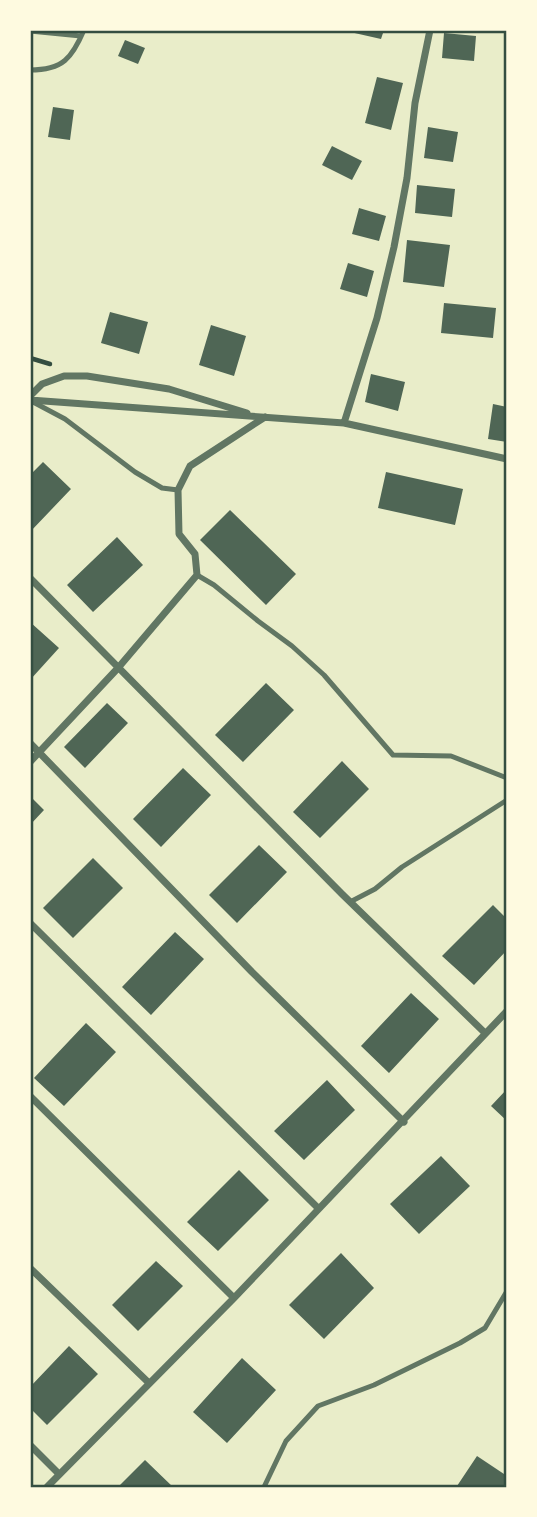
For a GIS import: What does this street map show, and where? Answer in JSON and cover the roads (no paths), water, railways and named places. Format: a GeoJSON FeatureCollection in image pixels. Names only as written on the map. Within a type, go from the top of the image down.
{"type":"FeatureCollection","features":[{"type":"Feature","properties":{"kind":"street"},"geometry":{"type":"LineString","coordinates":[[344,423],[377,318],[394,247],[407,178],[415,103],[430,30]]}},
{"type":"Feature","properties":{"kind":"street"},"geometry":{"type":"LineString","coordinates":[[30,399],[42,384],[64,376],[87,376],[169,389],[265,417]]}},
{"type":"Feature","properties":{"kind":"street"},"geometry":{"type":"LineString","coordinates":[[30,399],[344,423],[507,459]]}},
{"type":"Feature","properties":{"kind":"street"},"geometry":{"type":"LineString","coordinates":[[30,762],[118,668],[197,575],[195,554],[179,534],[178,490],[190,466],[265,417]]}},
{"type":"Feature","properties":{"kind":"street"},"geometry":{"type":"LineString","coordinates":[[30,578],[351,902],[485,1033]]}},
{"type":"Feature","properties":{"kind":"street"},"geometry":{"type":"LineString","coordinates":[[30,743],[252,972],[404,1122]]}},
{"type":"Feature","properties":{"kind":"street"},"geometry":{"type":"LineString","coordinates":[[30,923],[318,1208]]}},
{"type":"Feature","properties":{"kind":"street"},"geometry":{"type":"LineString","coordinates":[[47,1487],[234,1298],[507,1011]]}},
{"type":"Feature","properties":{"kind":"street"},"geometry":{"type":"LineString","coordinates":[[30,1096],[234,1298]]}},
{"type":"Feature","properties":{"kind":"street"},"geometry":{"type":"LineString","coordinates":[[30,1268],[149,1384]]}},
{"type":"Feature","properties":{"kind":"street"},"geometry":{"type":"LineString","coordinates":[[30,1445],[59,1474]]}},
{"type":"Feature","properties":{"kind":"lane"},"geometry":{"type":"LineString","coordinates":[[30,32],[82,33],[75,51],[61,63],[43,70],[30,70]]}},
{"type":"Feature","properties":{"kind":"lane"},"geometry":{"type":"LineString","coordinates":[[30,399],[65,419],[135,472],[162,488],[178,490]]}},
{"type":"Feature","properties":{"kind":"lane"},"geometry":{"type":"LineString","coordinates":[[197,575],[214,585],[308,660],[393,755],[451,756],[507,778]]}},
{"type":"Feature","properties":{"kind":"lane"},"geometry":{"type":"LineString","coordinates":[[351,902],[375,889],[402,867],[507,800]]}},
{"type":"Feature","properties":{"kind":"lane"},"geometry":{"type":"LineString","coordinates":[[264,1487],[286,1441],[318,1406],[374,1384],[460,1343],[485,1328],[507,1291]]}}]}
